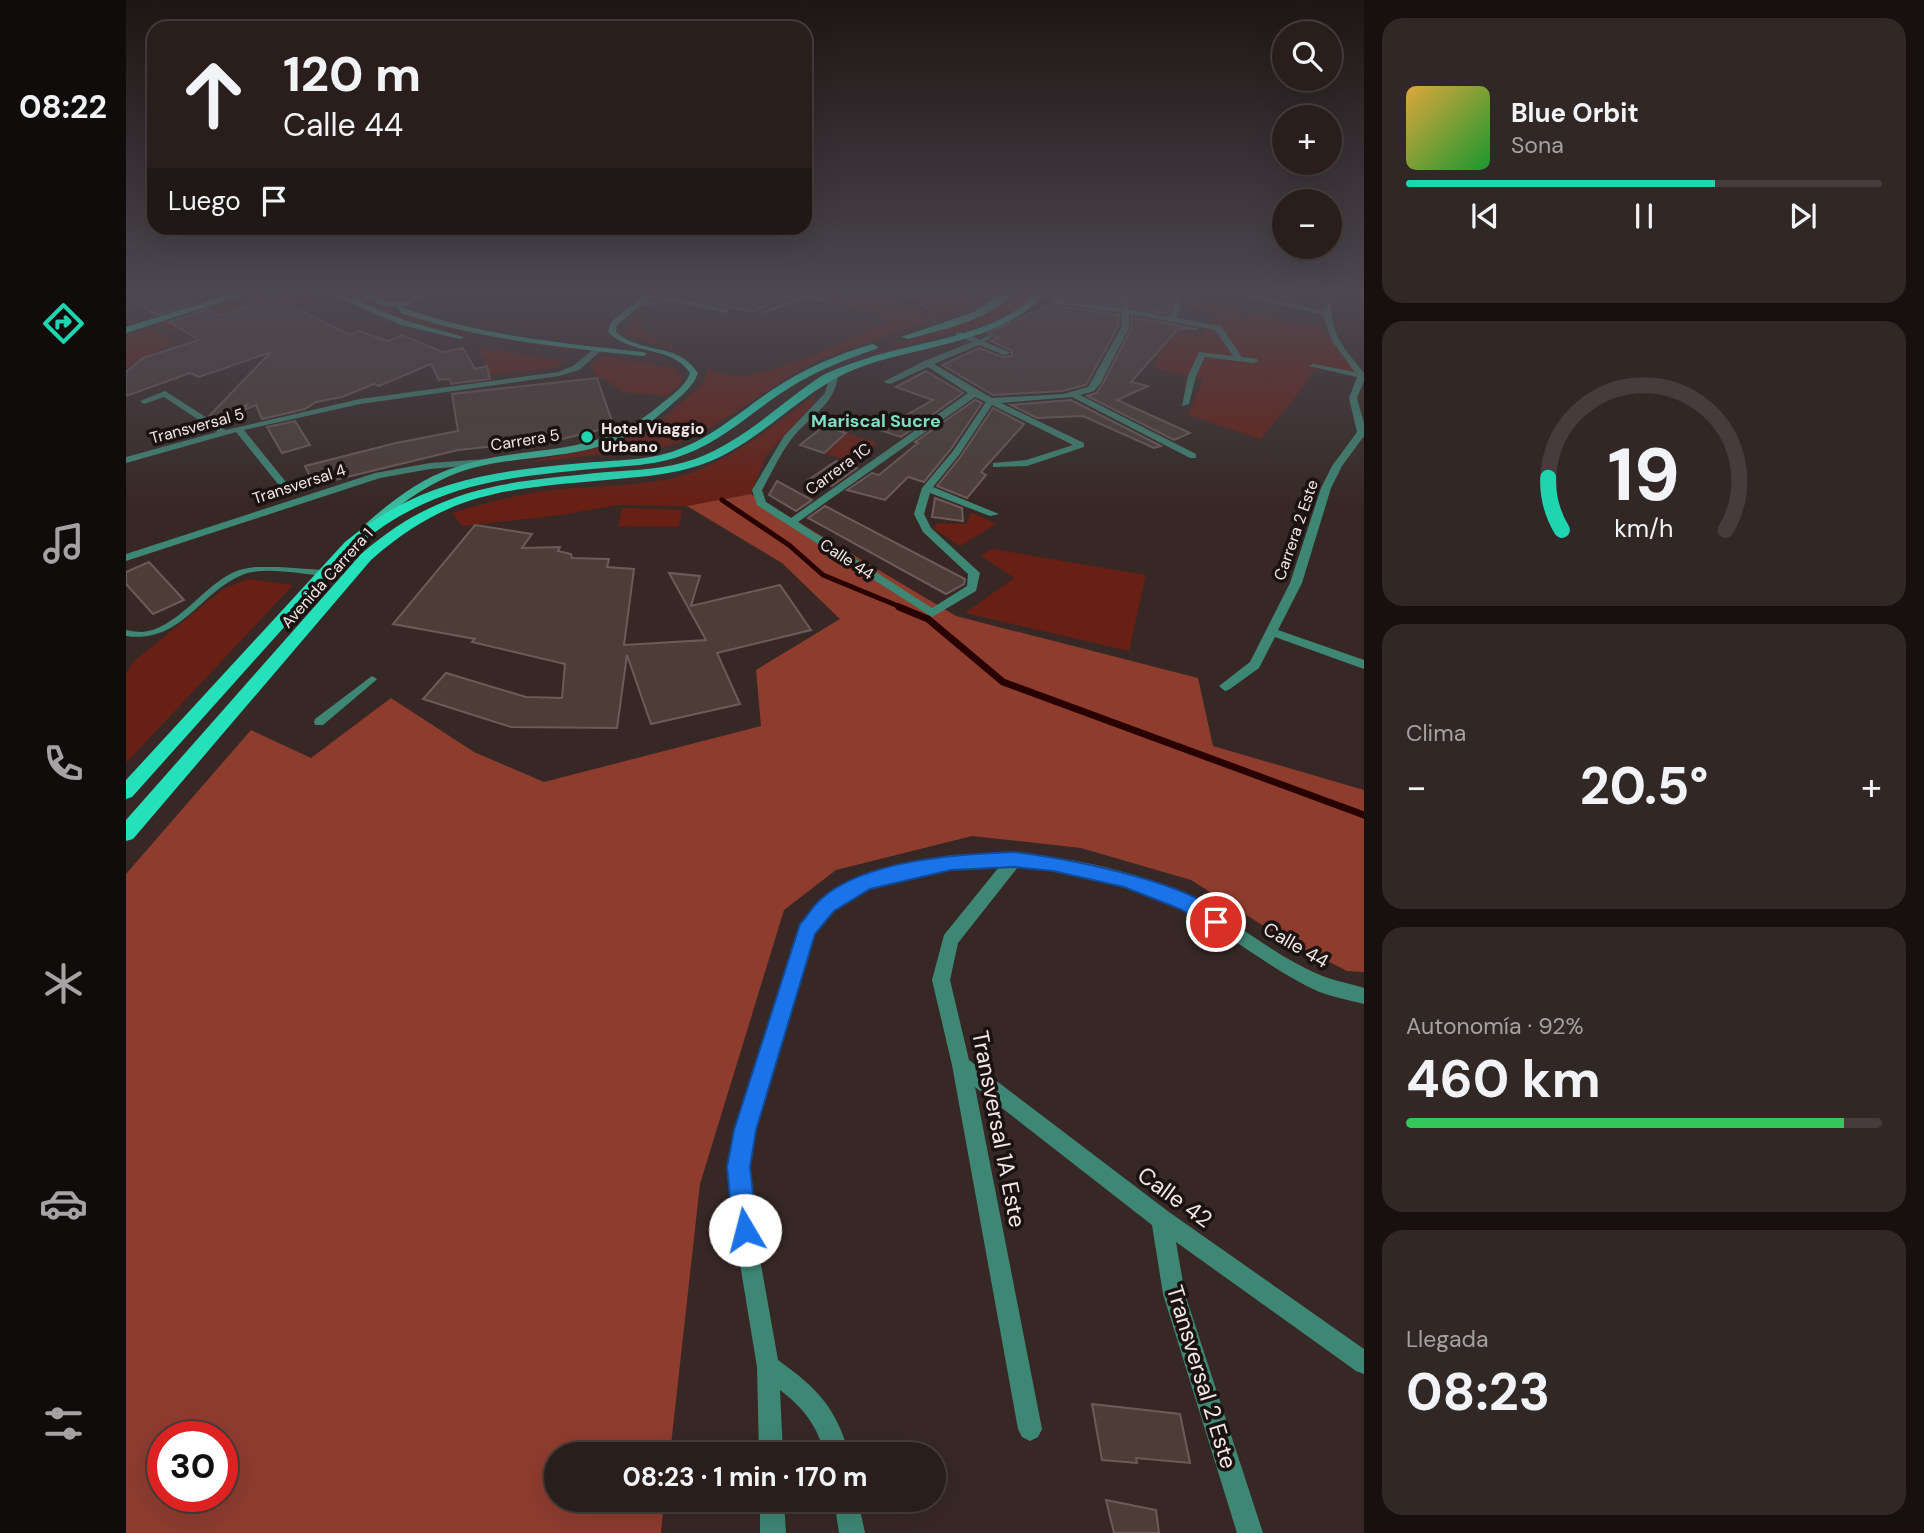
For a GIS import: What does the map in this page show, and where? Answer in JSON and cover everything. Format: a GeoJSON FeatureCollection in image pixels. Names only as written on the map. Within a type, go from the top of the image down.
{"type":"FeatureCollection","features":[{"type":"Feature","properties":{"kind":"main road","name":"Carrera 5"},"geometry":{"type":"LineString","coordinates":[[365,530],[397,502],[421,487],[456,471],[486,462],[591,445],[624,435],[647,421],[691,382],[694,373],[687,363]]}},
{"type":"Feature","properties":{"kind":"main road","name":"Avenida Carrera 1"},"geometry":{"type":"LineString","coordinates":[[126,792],[365,530],[416,500],[472,480],[530,471],[644,461],[680,453],[705,442],[785,386],[831,363]]}},
{"type":"Feature","properties":{"kind":"main road","name":"Avenida Carrera 1"},"geometry":{"type":"LineString","coordinates":[[126,833],[366,557],[410,519],[459,498],[487,490],[662,471],[700,462],[730,447],[820,381],[865,363]]}},
{"type":"Feature","properties":{"kind":"street","name":"Transversal 5"},"geometry":{"type":"LineString","coordinates":[[126,460],[223,432],[330,408],[444,387],[559,374],[583,363]]}},
{"type":"Feature","properties":{"kind":"street"},"geometry":{"type":"LineString","coordinates":[[887,382],[927,363],[974,393],[1081,445],[1027,463],[996,465]]}},
{"type":"Feature","properties":{"kind":"street"},"geometry":{"type":"LineString","coordinates":[[991,401],[1074,395],[1096,384],[1107,363]]}},
{"type":"Feature","properties":{"kind":"street"},"geometry":{"type":"LineString","coordinates":[[1185,404],[1198,363]]}},
{"type":"Feature","properties":{"kind":"street"},"geometry":{"type":"LineString","coordinates":[[1313,366],[1363,376]]}},
{"type":"Feature","properties":{"kind":"street","name":"Calle 44"},"geometry":{"type":"LineString","coordinates":[[834,374],[835,383],[814,414],[789,436],[757,490],[761,503],[932,613],[972,587],[974,573],[926,530],[919,514],[927,488]]}},
{"type":"Feature","properties":{"kind":"street","name":"Carrera 2 Este"},"geometry":{"type":"LineString","coordinates":[[1225,686],[1255,665],[1296,583],[1326,488],[1337,466],[1362,432],[1353,398],[1363,376]]}},
{"type":"Feature","properties":{"kind":"street","name":"Carrera 1C"},"geometry":{"type":"LineString","coordinates":[[791,522],[974,393]]}},
{"type":"Feature","properties":{"kind":"street"},"geometry":{"type":"LineString","coordinates":[[144,401],[165,394],[223,432]]}},
{"type":"Feature","properties":{"kind":"street"},"geometry":{"type":"LineString","coordinates":[[1074,395],[1193,456]]}},
{"type":"Feature","properties":{"kind":"street"},"geometry":{"type":"LineString","coordinates":[[991,401],[956,453],[927,488],[993,514]]}},
{"type":"Feature","properties":{"kind":"street"},"geometry":{"type":"LineString","coordinates":[[238,429],[281,482]]}},
{"type":"Feature","properties":{"kind":"street","name":"Transversal 4"},"geometry":{"type":"LineString","coordinates":[[126,558],[378,475],[430,466],[486,462]]}},
{"type":"Feature","properties":{"kind":"street"},"geometry":{"type":"LineString","coordinates":[[1272,632],[1364,665]]}},
{"type":"Feature","properties":{"kind":"street","name":"Calle 44"},"geometry":{"type":"LineString","coordinates":[[771,1442],[768,1367],[740,1203],[738,1167],[745,1130],[807,930],[827,905],[867,881],[951,862],[1014,860],[1053,863],[1102,873],[1160,891],[1186,903],[1296,971],[1324,985],[1364,996]]}},
{"type":"Feature","properties":{"kind":"street","name":"Transversal 1A Este"},"geometry":{"type":"LineString","coordinates":[[1014,860],[950,940],[944,957],[941,980],[961,1066],[1030,1429]]}},
{"type":"Feature","properties":{"kind":"street","name":"Calle 42"},"geometry":{"type":"LineString","coordinates":[[961,1066],[1162,1219],[1364,1363]]}},
{"type":"Feature","properties":{"kind":"street","name":"Transversal 2 Este"},"geometry":{"type":"LineString","coordinates":[[1162,1219],[1174,1294],[1250,1533]]}},
{"type":"Feature","properties":{"kind":"street"},"geometry":{"type":"LineString","coordinates":[[768,1367],[810,1397],[820,1409],[832,1442]]}},
{"type":"Feature","properties":{"kind":"street"},"geometry":{"type":"LineString","coordinates":[[772,1512],[773,1533]]}},
{"type":"Feature","properties":{"kind":"street"},"geometry":{"type":"LineString","coordinates":[[848,1512],[852,1533]]}},
{"type":"Feature","properties":{"kind":"lane"},"geometry":{"type":"LineString","coordinates":[[126,633],[144,635],[162,629],[229,579],[245,571],[323,573]]}},
{"type":"Feature","properties":{"kind":"lane"},"geometry":{"type":"LineString","coordinates":[[319,722],[372,679]]}},
{"type":"Feature","properties":{"kind":"shaded area"},"geometry":{"type":"Polygon","coordinates":[[[484,363],[562,363],[555,368],[489,375],[484,363]]]}},
{"type":"Feature","properties":{"kind":"shaded area"},"geometry":{"type":"Polygon","coordinates":[[[594,363],[641,363],[674,368],[680,374],[682,382],[667,396],[622,392],[606,380],[597,378],[591,365],[594,363]]]}},
{"type":"Feature","properties":{"kind":"shaded area"},"geometry":{"type":"Polygon","coordinates":[[[792,363],[813,363],[723,420],[683,441],[661,448],[516,464],[597,448],[650,430],[704,383],[707,369],[739,376],[792,363]]]}},
{"type":"Feature","properties":{"kind":"shaded area"},"geometry":{"type":"Polygon","coordinates":[[[1156,363],[1352,363],[1362,374],[1318,365],[1260,439],[1188,415],[1203,379],[1154,368],[1156,363]]]}},
{"type":"Feature","properties":{"kind":"shaded area"},"geometry":{"type":"Polygon","coordinates":[[[815,395],[812,406],[767,454],[751,494],[687,506],[617,505],[561,515],[462,526],[452,513],[533,493],[646,483],[685,475],[733,453],[815,395]]]}},
{"type":"Feature","properties":{"kind":"shaded area"},"geometry":{"type":"Polygon","coordinates":[[[846,433],[878,443],[855,464],[824,453],[846,433]]]}},
{"type":"Feature","properties":{"kind":"shaded area"},"geometry":{"type":"Polygon","coordinates":[[[751,494],[956,616],[1198,678],[1213,746],[1364,790],[1364,972],[1347,971],[1281,937],[1191,880],[1081,848],[972,836],[836,870],[784,910],[700,1184],[671,1442],[544,1442],[544,1512],[663,1512],[661,1533],[126,1533],[126,874],[251,730],[311,758],[391,698],[474,752],[544,782],[761,726],[756,670],[840,619],[782,563],[687,506],[751,494]]]}},
{"type":"Feature","properties":{"kind":"shaded area"},"geometry":{"type":"Polygon","coordinates":[[[622,508],[682,510],[679,527],[618,526],[622,508]]]}},
{"type":"Feature","properties":{"kind":"shaded area"},"geometry":{"type":"Polygon","coordinates":[[[971,512],[996,524],[960,546],[933,528],[938,523],[967,524],[971,512]]]}},
{"type":"Feature","properties":{"kind":"shaded area"},"geometry":{"type":"Polygon","coordinates":[[[993,549],[1146,575],[1129,651],[965,613],[1014,578],[980,555],[993,549]]]}},
{"type":"Feature","properties":{"kind":"shaded area"},"geometry":{"type":"Polygon","coordinates":[[[248,579],[293,585],[126,763],[126,674],[133,662],[223,589],[248,579]]]}},
{"type":"Feature","properties":{"kind":"building"},"geometry":{"type":"Polygon","coordinates":[[[137,363],[241,363],[199,377],[190,373],[126,396],[126,372],[137,363]]]}},
{"type":"Feature","properties":{"kind":"building"},"geometry":{"type":"Polygon","coordinates":[[[261,363],[471,363],[475,369],[487,366],[490,379],[451,384],[450,379],[439,380],[431,364],[379,386],[374,384],[342,397],[316,402],[305,409],[262,419],[256,405],[242,411],[247,405],[212,418],[209,416],[261,363]]]}},
{"type":"Feature","properties":{"kind":"building"},"geometry":{"type":"Polygon","coordinates":[[[947,363],[1098,363],[1086,385],[1063,391],[993,395],[942,365],[947,363]]]}},
{"type":"Feature","properties":{"kind":"building"},"geometry":{"type":"Polygon","coordinates":[[[1114,363],[1148,363],[1131,382],[1148,386],[1117,400],[1190,433],[1174,440],[1087,396],[1096,393],[1114,363]]]}},
{"type":"Feature","properties":{"kind":"building"},"geometry":{"type":"Polygon","coordinates":[[[926,371],[963,393],[901,437],[880,430],[933,400],[896,387],[926,371]]]}},
{"type":"Feature","properties":{"kind":"building"},"geometry":{"type":"Polygon","coordinates":[[[597,378],[613,424],[599,430],[562,439],[458,450],[314,485],[305,466],[396,443],[458,431],[452,394],[597,378]]]}},
{"type":"Feature","properties":{"kind":"building"},"geometry":{"type":"Polygon","coordinates":[[[975,400],[982,403],[951,449],[924,482],[908,477],[885,500],[847,490],[872,473],[879,475],[918,443],[915,442],[975,400]]]}},
{"type":"Feature","properties":{"kind":"building"},"geometry":{"type":"Polygon","coordinates":[[[1071,400],[1161,446],[1154,448],[1083,416],[1037,418],[1011,405],[1071,400]]]}},
{"type":"Feature","properties":{"kind":"building"},"geometry":{"type":"Polygon","coordinates":[[[993,408],[1024,424],[981,472],[986,475],[967,498],[937,486],[961,456],[993,408]]]}},
{"type":"Feature","properties":{"kind":"building"},"geometry":{"type":"Polygon","coordinates":[[[295,421],[310,445],[282,453],[267,427],[295,421]]]}},
{"type":"Feature","properties":{"kind":"building"},"geometry":{"type":"Polygon","coordinates":[[[824,426],[846,433],[824,453],[800,445],[824,426]]]}},
{"type":"Feature","properties":{"kind":"building"},"geometry":{"type":"Polygon","coordinates":[[[836,461],[857,468],[832,486],[808,480],[836,461]]]}},
{"type":"Feature","properties":{"kind":"building"},"geometry":{"type":"Polygon","coordinates":[[[777,481],[812,500],[796,511],[769,495],[777,481]]]}},
{"type":"Feature","properties":{"kind":"building"},"geometry":{"type":"Polygon","coordinates":[[[935,498],[962,508],[963,521],[932,517],[935,498]]]}},
{"type":"Feature","properties":{"kind":"building"},"geometry":{"type":"Polygon","coordinates":[[[825,506],[965,579],[964,584],[946,594],[808,518],[825,506]]]}},
{"type":"Feature","properties":{"kind":"building"},"geometry":{"type":"Polygon","coordinates":[[[475,525],[532,534],[522,548],[560,547],[558,551],[571,554],[572,558],[609,559],[607,567],[634,569],[624,645],[706,640],[669,573],[700,576],[691,606],[780,585],[811,630],[717,653],[740,704],[651,724],[627,655],[617,728],[511,727],[423,699],[446,673],[526,697],[562,698],[565,664],[472,642],[475,639],[393,624],[475,525]]]}},
{"type":"Feature","properties":{"kind":"building"},"geometry":{"type":"Polygon","coordinates":[[[149,562],[184,600],[153,614],[126,584],[126,572],[149,562]]]}},
{"type":"Feature","properties":{"kind":"building"},"geometry":{"type":"Polygon","coordinates":[[[1092,1404],[1180,1414],[1190,1463],[1136,1458],[1137,1463],[1102,1460],[1092,1404]]]}},
{"type":"Feature","properties":{"kind":"building"},"geometry":{"type":"Polygon","coordinates":[[[1106,1500],[1156,1510],[1159,1533],[1114,1533],[1106,1500]]]}},
{"type":"Feature","properties":{"kind":"waterway"},"geometry":{"type":"LineString","coordinates":[[722,500],[789,545],[823,575],[903,608]]}},
{"type":"Feature","properties":{"kind":"waterway"},"geometry":{"type":"LineString","coordinates":[[899,607],[928,619],[1003,682],[1364,815]]}},
{"type":"Feature","properties":{"kind":"place","name":"Hotel Viaggio Urbano"},"geometry":{"type":"Point","coordinates":[587,437]}},
{"type":"Feature","properties":{"kind":"district","name":"Mariscal Sucre"},"geometry":{"type":"Point","coordinates":[876,421]}},
{"type":"Feature","properties":{"kind":"route"},"geometry":{"type":"LineString","coordinates":[[745,1230],[738,1167],[745,1130],[807,930],[827,905],[845,892],[867,881],[951,862],[1014,860],[1053,863],[1102,873],[1160,891],[1216,922]]}}]}
